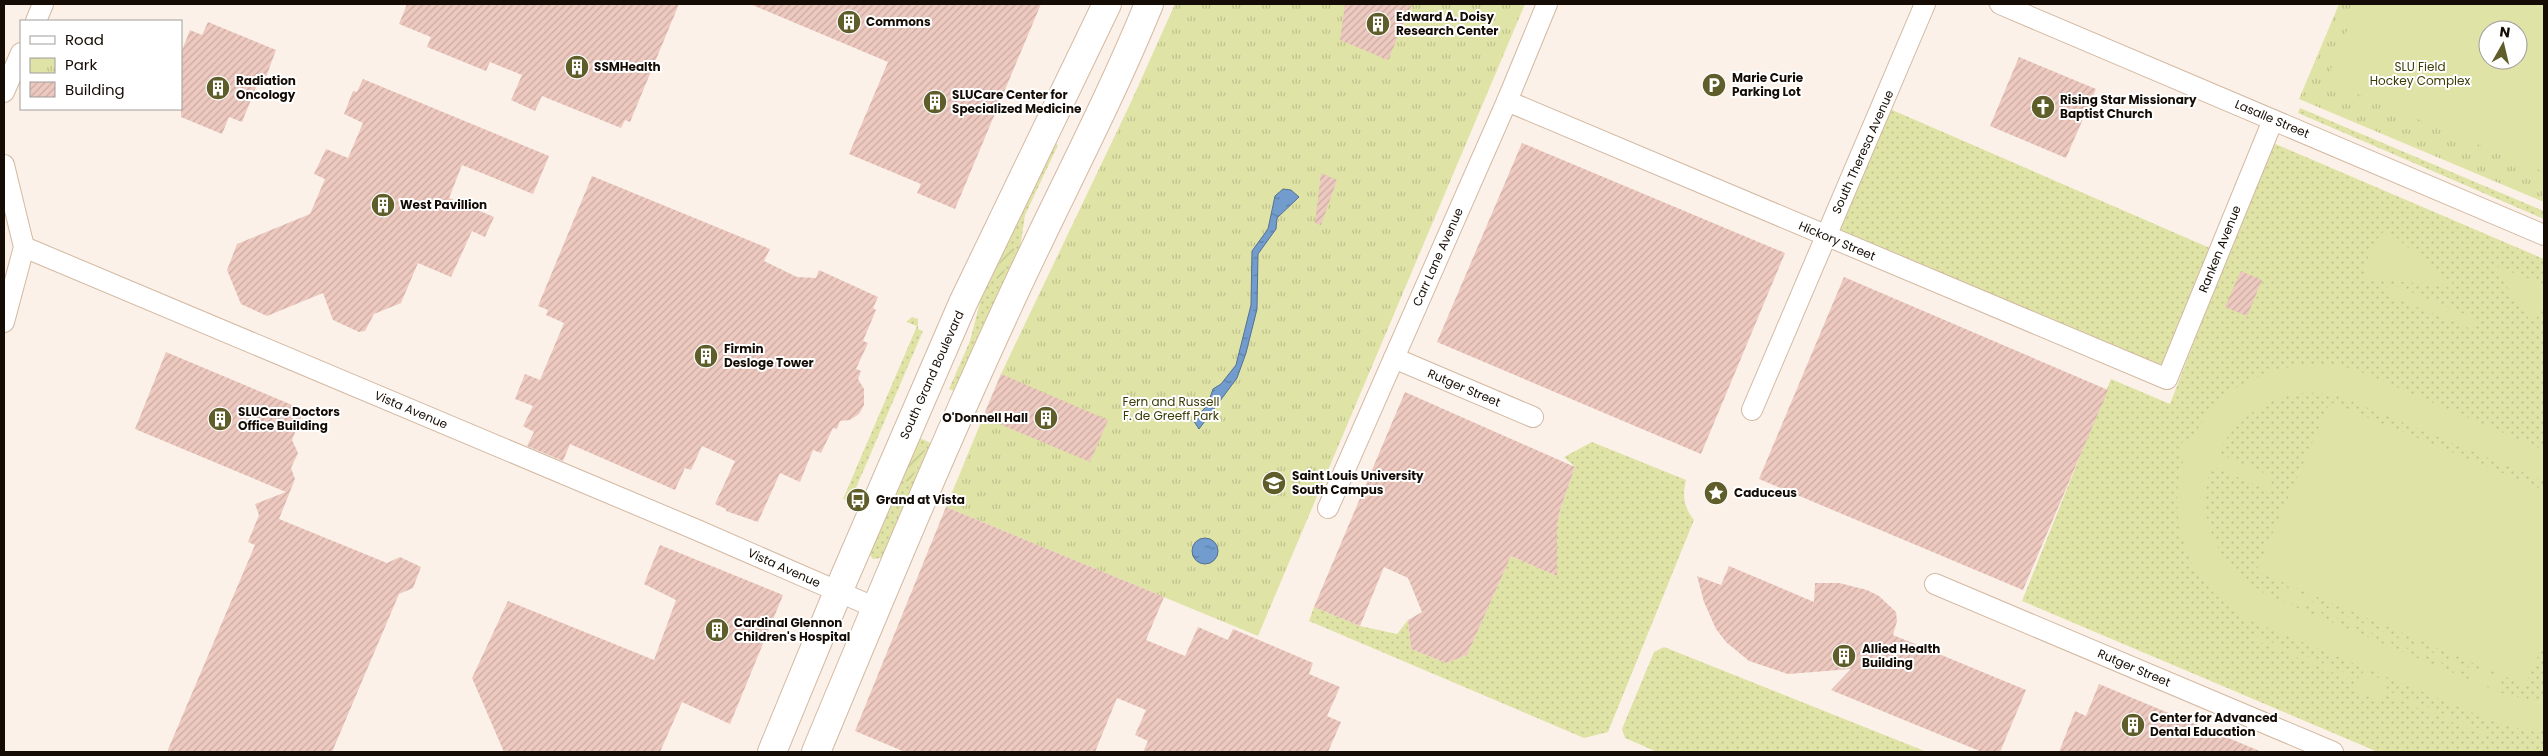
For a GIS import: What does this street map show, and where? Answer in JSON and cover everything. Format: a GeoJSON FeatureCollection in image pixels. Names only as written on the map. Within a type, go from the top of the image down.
{"type":"FeatureCollection","features":[{"type":"Feature","properties":{"kind":"main road","name":"South Grand Boulevard"},"geometry":{"type":"LineString","coordinates":[[772,752],[838,592],[963,303],[1107,4]]}},
{"type":"Feature","properties":{"kind":"main road"},"geometry":{"type":"LineString","coordinates":[[816,752],[958,418],[1045,224],[1108,97],[1149,4]]}},
{"type":"Feature","properties":{"kind":"main road"},"geometry":{"type":"LineString","coordinates":[[958,418],[947,417],[942,414],[937,402],[958,343],[963,303]]}},
{"type":"Feature","properties":{"kind":"street"},"geometry":{"type":"LineString","coordinates":[[36,20],[43,4]]}},
{"type":"Feature","properties":{"kind":"street","name":"Carr Lane Avenue"},"geometry":{"type":"LineString","coordinates":[[1328,508],[1507,101],[1547,4]]}},
{"type":"Feature","properties":{"kind":"street","name":"South Theresa Avenue"},"geometry":{"type":"LineString","coordinates":[[1752,410],[1926,4]]}},
{"type":"Feature","properties":{"kind":"street","name":"Lasalle Street"},"geometry":{"type":"LineString","coordinates":[[2000,4],[2544,235]]}},
{"type":"Feature","properties":{"kind":"street"},"geometry":{"type":"LineString","coordinates":[[4,92],[20,55]]}},
{"type":"Feature","properties":{"kind":"street","name":"Hickory Street"},"geometry":{"type":"LineString","coordinates":[[1507,101],[1825,237],[2167,379]]}},
{"type":"Feature","properties":{"kind":"street","name":"Ranken Avenue"},"geometry":{"type":"LineString","coordinates":[[2167,379],[2273,120]]}},
{"type":"Feature","properties":{"kind":"street"},"geometry":{"type":"LineString","coordinates":[[4,165],[24,247],[4,322]]}},
{"type":"Feature","properties":{"kind":"street","name":"Vista Avenue"},"geometry":{"type":"LineString","coordinates":[[24,247],[876,608]]}},
{"type":"Feature","properties":{"kind":"street","name":"Rutger Street"},"geometry":{"type":"LineString","coordinates":[[1394,358],[1534,417]]}},
{"type":"Feature","properties":{"kind":"street","name":"Rutger Street"},"geometry":{"type":"LineString","coordinates":[[1935,584],[2333,752]]}},
{"type":"Feature","properties":{"kind":"green space","name":"Fern and Russell F. de Greeff Park"},"geometry":{"type":"Polygon","coordinates":[[[1175,4],[1525,4],[1258,636],[946,507],[1001,374],[1131,102],[1175,4]]]}},
{"type":"Feature","properties":{"kind":"green space","name":"SLU Field Hockey Complex"},"geometry":{"type":"Polygon","coordinates":[[[2339,4],[2544,4],[2544,202],[2299,99],[2339,4]]]}},
{"type":"Feature","properties":{"kind":"green space","name":"SLU Field Hockey Complex"},"geometry":{"type":"Polygon","coordinates":[[[2358,4],[2544,4],[2544,172],[2326,81],[2358,4]]]}},
{"type":"Feature","properties":{"kind":"green space"},"geometry":{"type":"Polygon","coordinates":[[[1883,106],[2219,252],[2167,379],[1825,237],[1883,106]]]}},
{"type":"Feature","properties":{"kind":"green space"},"geometry":{"type":"Polygon","coordinates":[[[2300,108],[2544,211],[2544,219],[2298,113],[2300,108]]]}},
{"type":"Feature","properties":{"kind":"green space"},"geometry":{"type":"Polygon","coordinates":[[[1053,142],[1058,145],[1025,215],[1020,248],[954,391],[949,389],[970,341],[984,287],[1053,142]]]}},
{"type":"Feature","properties":{"kind":"green space"},"geometry":{"type":"Polygon","coordinates":[[[2271,142],[2544,259],[2544,752],[2378,752],[2022,601],[2111,379],[2170,404],[2271,142]]]}},
{"type":"Feature","properties":{"kind":"green space"},"geometry":{"type":"Polygon","coordinates":[[[2386,229],[2445,278],[2453,281],[2450,288],[2441,285],[2365,279],[2366,265],[2370,252],[2386,229]]]}},
{"type":"Feature","properties":{"kind":"green space"},"geometry":{"type":"Polygon","coordinates":[[[1008,246],[1015,249],[1000,279],[993,276],[1008,246]]]}},
{"type":"Feature","properties":{"kind":"green space"},"geometry":{"type":"Polygon","coordinates":[[[2494,266],[2544,284],[2543,310],[2531,322],[2498,274],[2493,271],[2494,266]]]}},
{"type":"Feature","properties":{"kind":"green space"},"geometry":{"type":"Polygon","coordinates":[[[2389,283],[2479,320],[2474,330],[2384,294],[2389,283]]]}},
{"type":"Feature","properties":{"kind":"green space"},"geometry":{"type":"Polygon","coordinates":[[[912,317],[918,319],[918,329],[923,331],[850,502],[843,499],[917,326],[906,322],[912,317]]]}},
{"type":"Feature","properties":{"kind":"green space"},"geometry":{"type":"Polygon","coordinates":[[[2309,364],[2339,365],[2361,372],[2544,450],[2544,481],[2339,396],[2301,393],[2284,397],[2268,403],[2240,423],[2217,453],[2274,477],[2268,490],[2211,466],[2206,507],[2209,525],[2215,542],[2224,557],[2251,584],[2269,596],[2499,692],[2524,699],[2544,700],[2544,730],[2525,730],[2490,720],[2249,620],[2218,597],[2194,567],[2180,531],[2178,512],[2180,474],[2185,455],[2178,452],[2184,439],[2190,442],[2213,409],[2225,396],[2239,386],[2271,372],[2309,364]]]}},
{"type":"Feature","properties":{"kind":"green space"},"geometry":{"type":"Polygon","coordinates":[[[2330,402],[2544,490],[2544,643],[2525,685],[2256,571],[2330,402]]]}},
{"type":"Feature","properties":{"kind":"green space"},"geometry":{"type":"Polygon","coordinates":[[[917,437],[931,443],[884,554],[881,558],[873,559],[868,552],[901,476],[904,474],[902,480],[910,483],[925,450],[917,446],[907,469],[905,463],[917,437]]]}},
{"type":"Feature","properties":{"kind":"green space"},"geometry":{"type":"Polygon","coordinates":[[[1592,442],[1686,480],[1685,501],[1688,511],[1694,520],[1608,732],[1584,738],[1309,621],[1314,607],[1360,626],[1397,634],[1408,620],[1411,649],[1446,663],[1467,655],[1511,556],[1557,576],[1557,526],[1560,510],[1575,467],[1564,457],[1592,442]]]}},
{"type":"Feature","properties":{"kind":"green space"},"geometry":{"type":"Polygon","coordinates":[[[917,446],[925,450],[910,483],[902,480],[917,446]]]}},
{"type":"Feature","properties":{"kind":"green space"},"geometry":{"type":"Polygon","coordinates":[[[2284,586],[2309,597],[2308,600],[2476,671],[2478,668],[2503,678],[2498,690],[2473,680],[2474,676],[2306,605],[2304,608],[2279,598],[2284,586]]]}},
{"type":"Feature","properties":{"kind":"green space"},"geometry":{"type":"Polygon","coordinates":[[[2257,636],[2360,679],[2363,672],[2389,682],[2386,690],[2485,731],[2483,735],[2384,694],[2380,702],[2355,691],[2358,683],[2255,640],[2257,636]]]}},
{"type":"Feature","properties":{"kind":"green space"},"geometry":{"type":"Polygon","coordinates":[[[1664,647],[1927,752],[1657,752],[1625,738],[1622,729],[1654,652],[1664,647]]]}},
{"type":"Feature","properties":{"kind":"water"},"geometry":{"type":"Polygon","coordinates":[[[1283,189],[1291,190],[1299,197],[1277,218],[1276,229],[1258,254],[1257,309],[1246,353],[1237,378],[1199,429],[1193,420],[1207,406],[1213,389],[1221,384],[1236,365],[1251,305],[1252,251],[1268,229],[1275,196],[1283,189]]]}},
{"type":"Feature","properties":{"kind":"water"},"geometry":{"type":"Polygon","coordinates":[[[1205,538],[1214,542],[1218,551],[1214,560],[1205,564],[1196,560],[1192,551],[1196,542],[1205,538]]]}},
{"type":"Feature","properties":{"kind":"building","name":"SSMHealth"},"geometry":{"type":"Polygon","coordinates":[[[407,4],[679,4],[630,122],[625,120],[621,128],[542,96],[535,111],[511,100],[522,75],[490,62],[486,71],[427,47],[431,37],[399,24],[407,4]]]}},
{"type":"Feature","properties":{"kind":"building","name":"SLUCare Center for Specialized Medicine"},"geometry":{"type":"Polygon","coordinates":[[[750,4],[1041,4],[955,209],[917,193],[921,184],[849,154],[888,62],[750,4]]]}},
{"type":"Feature","properties":{"kind":"building","name":"Edward A. Doisy Research Center"},"geometry":{"type":"Polygon","coordinates":[[[1345,4],[1412,4],[1388,60],[1340,40],[1345,4]]]}},
{"type":"Feature","properties":{"kind":"building","name":"Radiation Oncology"},"geometry":{"type":"Polygon","coordinates":[[[208,22],[276,50],[266,77],[261,75],[242,122],[229,117],[222,134],[181,117],[182,50],[190,30],[202,35],[208,22]]]}},
{"type":"Feature","properties":{"kind":"building","name":"Rising Star Missionary Baptist Church"},"geometry":{"type":"Polygon","coordinates":[[[2019,57],[2096,89],[2066,158],[1990,126],[2019,57]]]}},
{"type":"Feature","properties":{"kind":"building","name":"West Pavillion"},"geometry":{"type":"Polygon","coordinates":[[[363,79],[549,156],[533,194],[462,165],[449,198],[494,217],[485,237],[472,231],[451,277],[418,263],[401,303],[374,314],[365,331],[359,332],[333,320],[323,293],[267,316],[241,304],[227,270],[237,244],[310,214],[325,179],[314,174],[326,149],[348,158],[363,123],[344,114],[353,91],[357,92],[363,79]]]}},
{"type":"Feature","properties":{"kind":"building"},"geometry":{"type":"Polygon","coordinates":[[[1522,143],[1785,253],[1701,454],[1437,342],[1522,143]]]}},
{"type":"Feature","properties":{"kind":"building"},"geometry":{"type":"Polygon","coordinates":[[[1321,173],[1337,180],[1321,225],[1315,223],[1321,173]]]}},
{"type":"Feature","properties":{"kind":"building","name":"Firmin Desloge Tower"},"geometry":{"type":"Polygon","coordinates":[[[592,176],[770,249],[764,261],[797,277],[816,278],[819,270],[878,297],[873,308],[876,310],[863,341],[868,343],[856,369],[861,371],[858,379],[864,389],[864,405],[859,414],[850,420],[840,421],[837,429],[833,428],[821,453],[813,450],[800,482],[780,473],[758,522],[726,511],[726,509],[715,504],[735,461],[702,446],[691,470],[685,468],[675,490],[570,444],[563,461],[527,446],[534,432],[523,426],[533,406],[515,399],[525,374],[540,380],[564,323],[546,315],[548,310],[538,306],[592,176]]]}},
{"type":"Feature","properties":{"kind":"building"},"geometry":{"type":"Polygon","coordinates":[[[2241,271],[2262,280],[2247,316],[2225,307],[2241,271]]]}},
{"type":"Feature","properties":{"kind":"building"},"geometry":{"type":"Polygon","coordinates":[[[1844,277],[2108,390],[2023,590],[1759,479],[1844,277]]]}},
{"type":"Feature","properties":{"kind":"building"},"geometry":{"type":"Polygon","coordinates":[[[166,352],[304,410],[292,440],[298,453],[291,468],[295,479],[279,519],[387,563],[400,557],[421,567],[413,588],[399,594],[332,752],[167,752],[255,545],[248,542],[259,515],[255,504],[286,492],[135,429],[166,352]]]}},
{"type":"Feature","properties":{"kind":"building","name":"O'Donnell Hall"},"geometry":{"type":"Polygon","coordinates":[[[1001,374],[1108,420],[1090,462],[983,417],[1001,374]]]}},
{"type":"Feature","properties":{"kind":"building"},"geometry":{"type":"Polygon","coordinates":[[[1405,392],[1575,467],[1560,510],[1557,526],[1557,576],[1511,556],[1467,655],[1446,663],[1411,649],[1408,620],[1422,612],[1408,578],[1384,567],[1360,626],[1314,607],[1405,392]]]}},
{"type":"Feature","properties":{"kind":"building"},"geometry":{"type":"Polygon","coordinates":[[[946,507],[1164,597],[1146,640],[1185,656],[1198,627],[1228,640],[1233,629],[1313,663],[1309,674],[1340,687],[1327,716],[1341,722],[1328,752],[1143,752],[1148,741],[1135,735],[1146,710],[1117,698],[1095,752],[905,752],[855,731],[946,507]]]}},
{"type":"Feature","properties":{"kind":"building","name":"Cardinal Glennon Children's Hospital"},"geometry":{"type":"Polygon","coordinates":[[[660,545],[783,595],[730,724],[682,702],[660,752],[504,752],[472,678],[508,601],[654,660],[676,600],[644,584],[660,545]]]}},
{"type":"Feature","properties":{"kind":"building","name":"Allied Health Building"},"geometry":{"type":"Polygon","coordinates":[[[1729,566],[1814,602],[1815,583],[1839,583],[1867,590],[1879,596],[1896,612],[1897,621],[1893,635],[2026,690],[2000,752],[1982,752],[1831,690],[1851,669],[1788,674],[1749,661],[1726,642],[1716,629],[1704,602],[1697,576],[1721,585],[1729,566]]]}},
{"type":"Feature","properties":{"kind":"building","name":"Center for Advanced Dental Education"},"geometry":{"type":"Polygon","coordinates":[[[2099,684],[2262,752],[2059,752],[2075,711],[2086,716],[2099,684]]]}},
{"type":"Feature","properties":{"kind":"place","name":"Commons"},"geometry":{"type":"Point","coordinates":[849,22]}},
{"type":"Feature","properties":{"kind":"place","name":"Edward A. Doisy Research Center"},"geometry":{"type":"Point","coordinates":[1378,24]}},
{"type":"Feature","properties":{"kind":"place","name":"SSMHealth"},"geometry":{"type":"Point","coordinates":[577,67]}},
{"type":"Feature","properties":{"kind":"place","name":"Marie Curie Parking Lot"},"geometry":{"type":"Point","coordinates":[1714,85]}},
{"type":"Feature","properties":{"kind":"place","name":"Radiation Oncology"},"geometry":{"type":"Point","coordinates":[218,88]}},
{"type":"Feature","properties":{"kind":"place","name":"SLUCare Center for Specialized Medicine"},"geometry":{"type":"Point","coordinates":[935,102]}},
{"type":"Feature","properties":{"kind":"place","name":"Rising Star Missionary Baptist Church"},"geometry":{"type":"Point","coordinates":[2043,107]}},
{"type":"Feature","properties":{"kind":"place","name":"West Pavillion"},"geometry":{"type":"Point","coordinates":[383,205]}},
{"type":"Feature","properties":{"kind":"place","name":"Firmin Desloge Tower"},"geometry":{"type":"Point","coordinates":[706,356]}},
{"type":"Feature","properties":{"kind":"place","name":"O'Donnell Hall"},"geometry":{"type":"Point","coordinates":[1046,418]}},
{"type":"Feature","properties":{"kind":"place","name":"SLUCare Doctors Office Building"},"geometry":{"type":"Point","coordinates":[220,419]}},
{"type":"Feature","properties":{"kind":"place","name":"Saint Louis University South Campus"},"geometry":{"type":"Point","coordinates":[1274,483]}},
{"type":"Feature","properties":{"kind":"place","name":"Caduceus"},"geometry":{"type":"Point","coordinates":[1716,493]}},
{"type":"Feature","properties":{"kind":"place","name":"Grand at Vista"},"geometry":{"type":"Point","coordinates":[858,500]}},
{"type":"Feature","properties":{"kind":"place","name":"Cardinal Glennon Children's Hospital"},"geometry":{"type":"Point","coordinates":[717,630]}},
{"type":"Feature","properties":{"kind":"place","name":"Allied Health Building"},"geometry":{"type":"Point","coordinates":[1844,656]}},
{"type":"Feature","properties":{"kind":"place","name":"Center for Advanced Dental Education"},"geometry":{"type":"Point","coordinates":[2133,725]}}]}
